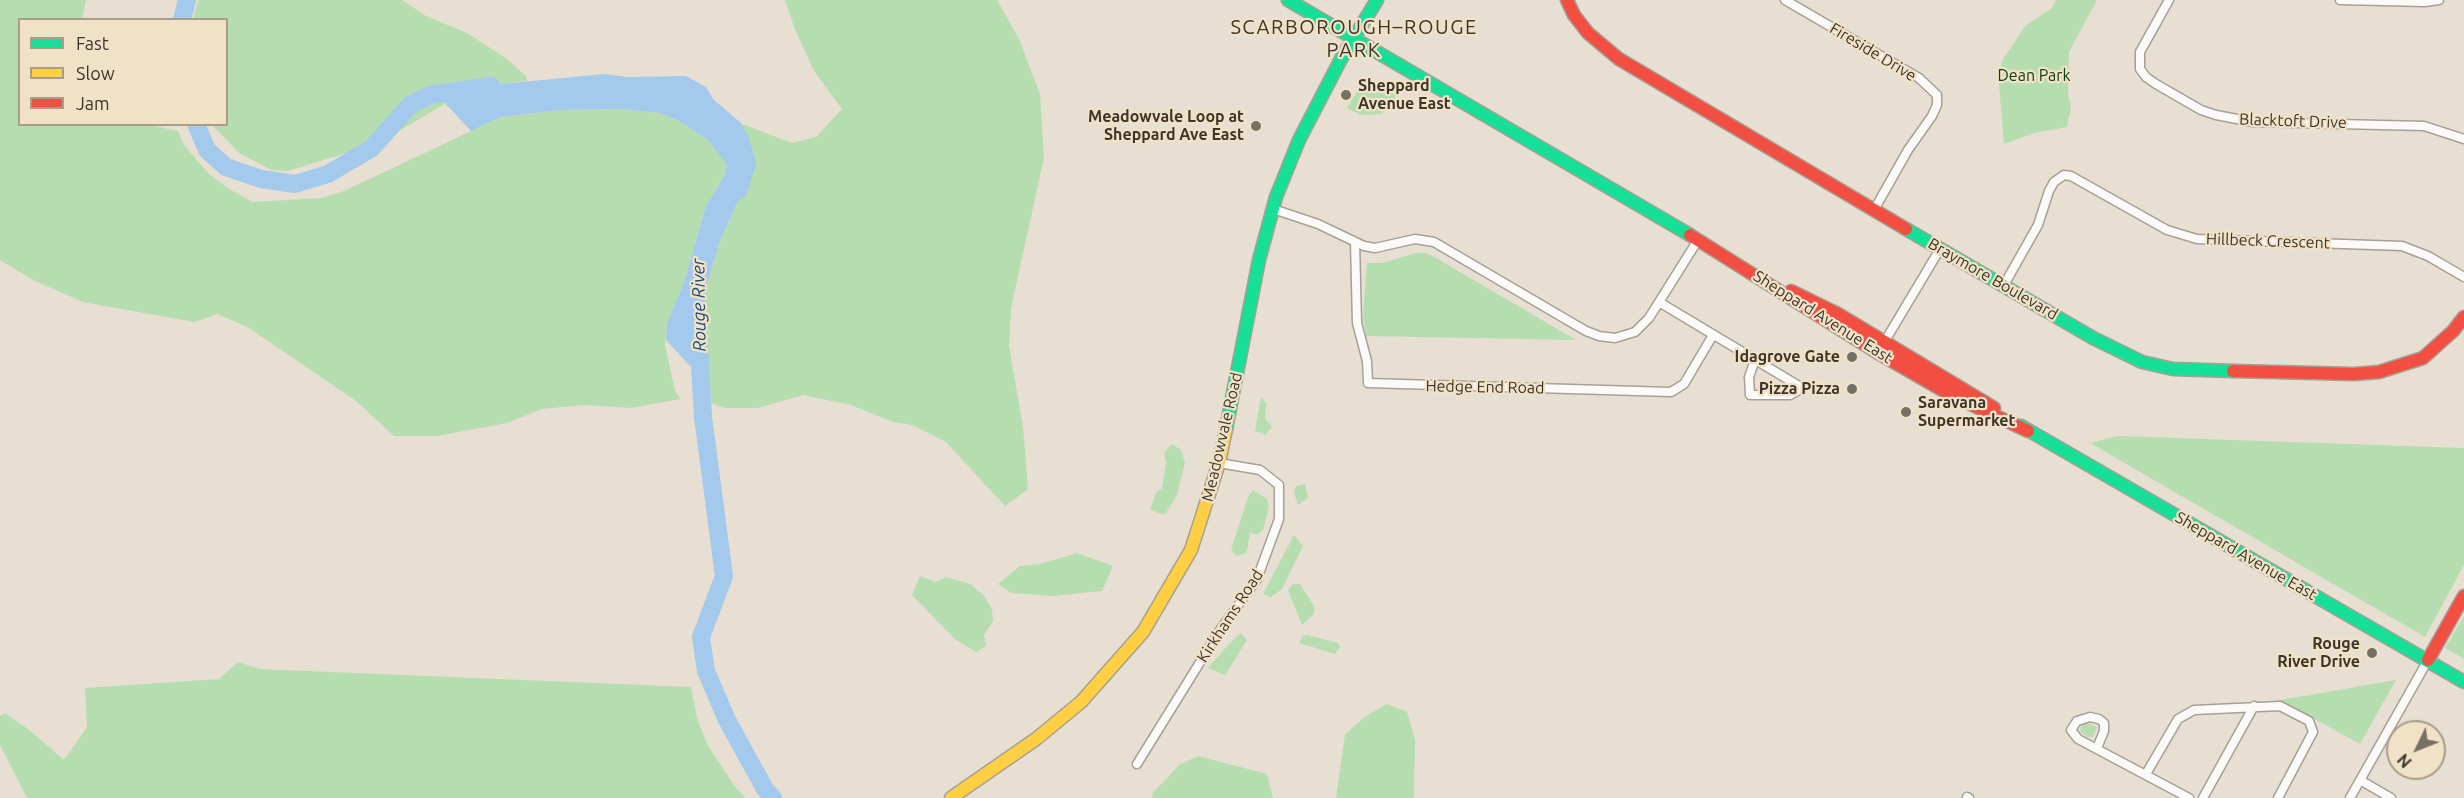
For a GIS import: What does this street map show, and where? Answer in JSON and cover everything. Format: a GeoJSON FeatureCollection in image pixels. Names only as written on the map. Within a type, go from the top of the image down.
{"type":"FeatureCollection","features":[{"type":"Feature","properties":{"kind":"main road","name":"Sheppard Avenue East"},"geometry":{"type":"LineString","coordinates":[[1288,0],[1747,269],[1878,354],[1951,395],[2028,431]]}},
{"type":"Feature","properties":{"kind":"main road","name":"Meadowvale Road"},"geometry":{"type":"LineString","coordinates":[[956,795],[1060,720],[1081,702],[1124,656],[1158,609],[1191,550],[1219,463],[1259,260],[1291,154],[1341,59],[1377,0]]}},
{"type":"Feature","properties":{"kind":"main road","name":"Braymore Boulevard"},"geometry":{"type":"LineString","coordinates":[[1567,0],[1574,15],[1588,33],[1619,59],[1940,249],[2120,352],[2156,367],[2354,374],[2379,372],[2423,358],[2453,331],[2464,317]]}},
{"type":"Feature","properties":{"kind":"main road","name":"Sheppard Avenue East"},"geometry":{"type":"LineString","coordinates":[[1747,269],[1839,314],[1959,385],[2028,431],[2464,682]]}},
{"type":"Feature","properties":{"kind":"main road"},"geometry":{"type":"LineString","coordinates":[[2428,660],[2464,596]]}},
{"type":"Feature","properties":{"kind":"street","name":"Fireside Drive"},"geometry":{"type":"LineString","coordinates":[[1785,0],[1919,78],[1937,95],[1938,105],[1932,116],[1908,150],[1874,210]]}},
{"type":"Feature","properties":{"kind":"street","name":"Blacktoft Drive"},"geometry":{"type":"LineString","coordinates":[[2169,0],[2140,52],[2140,69],[2156,84],[2201,110],[2253,122],[2424,126],[2464,139]]}},
{"type":"Feature","properties":{"kind":"street"},"geometry":{"type":"LineString","coordinates":[[2340,0],[2425,3],[2439,0]]}},
{"type":"Feature","properties":{"kind":"street","name":"Hillbeck Crescent"},"geometry":{"type":"LineString","coordinates":[[2004,285],[2038,225],[2049,191],[2054,182],[2064,175],[2071,176],[2167,230],[2197,239],[2402,246],[2428,256],[2464,277]]}},
{"type":"Feature","properties":{"kind":"street"},"geometry":{"type":"LineString","coordinates":[[1273,208],[1375,248],[1415,239],[1434,242],[1586,331],[1599,336],[1615,338],[1635,332],[1649,318],[1698,240]]}},
{"type":"Feature","properties":{"kind":"street","name":"Hedge End Road"},"geometry":{"type":"LineString","coordinates":[[1355,242],[1357,323],[1367,361],[1368,383],[1671,392],[1684,384],[1713,335]]}},
{"type":"Feature","properties":{"kind":"street"},"geometry":{"type":"LineString","coordinates":[[1878,354],[1940,249]]}},
{"type":"Feature","properties":{"kind":"street"},"geometry":{"type":"LineString","coordinates":[[1659,302],[1800,386],[1797,391],[1790,395],[1750,395],[1749,376],[1755,360]]}},
{"type":"Feature","properties":{"kind":"street","name":"Kirkhams Road"},"geometry":{"type":"LineString","coordinates":[[1137,764],[1220,630],[1257,579],[1279,519],[1279,485],[1260,470],[1252,467],[1219,463]]}},
{"type":"Feature","properties":{"kind":"street"},"geometry":{"type":"LineString","coordinates":[[2350,798],[2428,660]]}},
{"type":"Feature","properties":{"kind":"street"},"geometry":{"type":"LineString","coordinates":[[2203,798],[2254,706]]}},
{"type":"Feature","properties":{"kind":"street"},"geometry":{"type":"LineString","coordinates":[[2146,774],[2178,719],[2194,710],[2280,706],[2292,710],[2309,721],[2313,732],[2278,798]]}},
{"type":"Feature","properties":{"kind":"street"},"geometry":{"type":"LineString","coordinates":[[2097,748],[2189,798]]}},
{"type":"Feature","properties":{"kind":"street"},"geometry":{"type":"LineString","coordinates":[[2360,780],[2391,798]]}},
{"type":"Feature","properties":{"kind":"green space"},"geometry":{"type":"Polygon","coordinates":[[[0,0],[86,0],[82,18],[18,18],[18,126],[154,126],[178,131],[184,145],[208,173],[229,189],[253,202],[322,198],[344,191],[501,117],[561,110],[620,109],[659,113],[681,122],[708,140],[727,165],[725,175],[706,206],[684,282],[667,324],[665,345],[675,391],[681,399],[631,408],[585,405],[542,409],[507,423],[437,436],[394,436],[356,401],[249,328],[218,314],[194,322],[83,302],[33,280],[0,260],[0,0]]]}},
{"type":"Feature","properties":{"kind":"green space"},"geometry":{"type":"Polygon","coordinates":[[[198,0],[402,0],[426,16],[467,33],[507,59],[526,76],[527,81],[471,88],[379,143],[288,171],[272,170],[239,153],[213,126],[228,126],[228,18],[194,18],[198,0]]]}},
{"type":"Feature","properties":{"kind":"green space"},"geometry":{"type":"Polygon","coordinates":[[[785,0],[997,0],[1019,39],[1040,94],[1044,158],[1011,308],[1009,346],[1023,427],[1028,489],[1005,506],[946,442],[912,425],[893,422],[851,405],[803,395],[758,408],[724,408],[711,403],[692,343],[692,334],[720,241],[744,187],[747,144],[742,124],[792,143],[816,137],[842,109],[814,71],[794,27],[785,0]]]}},
{"type":"Feature","properties":{"kind":"green space","name":"Dean Park"},"geometry":{"type":"Polygon","coordinates":[[[2056,0],[2097,0],[2069,52],[2068,92],[2071,107],[2067,127],[2034,133],[2004,144],[1998,73],[2004,58],[2025,26],[2052,8],[2056,0]]]}},
{"type":"Feature","properties":{"kind":"green space"},"geometry":{"type":"Polygon","coordinates":[[[1365,78],[1396,95],[1391,106],[1381,114],[1361,115],[1347,108],[1365,78]]]}},
{"type":"Feature","properties":{"kind":"green space"},"geometry":{"type":"Polygon","coordinates":[[[1416,253],[1426,253],[1436,258],[1576,340],[1366,336],[1363,316],[1367,263],[1383,263],[1416,253]]]}},
{"type":"Feature","properties":{"kind":"green space"},"geometry":{"type":"Polygon","coordinates":[[[1261,397],[1266,403],[1265,419],[1272,426],[1266,435],[1255,431],[1261,397]]]}},
{"type":"Feature","properties":{"kind":"green space"},"geometry":{"type":"Polygon","coordinates":[[[2118,436],[2464,448],[2464,565],[2425,637],[2090,443],[2118,436]]]}},
{"type":"Feature","properties":{"kind":"green space"},"geometry":{"type":"Polygon","coordinates":[[[1172,444],[1181,450],[1185,463],[1177,495],[1166,513],[1162,514],[1150,510],[1156,493],[1162,488],[1166,462],[1164,453],[1172,444]]]}},
{"type":"Feature","properties":{"kind":"green space"},"geometry":{"type":"Polygon","coordinates":[[[1305,484],[1308,498],[1298,505],[1294,493],[1296,486],[1305,484]]]}},
{"type":"Feature","properties":{"kind":"green space"},"geometry":{"type":"Polygon","coordinates":[[[1253,490],[1267,499],[1269,507],[1263,530],[1257,535],[1250,532],[1247,552],[1237,556],[1231,550],[1248,497],[1253,490]]]}},
{"type":"Feature","properties":{"kind":"green space"},"geometry":{"type":"Polygon","coordinates":[[[1294,535],[1303,546],[1282,589],[1271,597],[1263,594],[1294,535]]]}},
{"type":"Feature","properties":{"kind":"green space"},"geometry":{"type":"Polygon","coordinates":[[[1077,553],[1113,566],[1102,591],[1053,596],[1011,593],[998,584],[1020,566],[1040,564],[1077,553]]]}},
{"type":"Feature","properties":{"kind":"green space"},"geometry":{"type":"Polygon","coordinates":[[[920,576],[935,582],[946,577],[970,584],[984,596],[992,609],[993,621],[984,635],[986,646],[976,652],[955,639],[912,595],[920,576]]]}},
{"type":"Feature","properties":{"kind":"green space"},"geometry":{"type":"Polygon","coordinates":[[[1293,584],[1300,584],[1314,606],[1314,614],[1302,625],[1288,590],[1293,584]]]}},
{"type":"Feature","properties":{"kind":"green space"},"geometry":{"type":"Polygon","coordinates":[[[2464,616],[2464,659],[2445,648],[2464,616]]]}},
{"type":"Feature","properties":{"kind":"green space"},"geometry":{"type":"Polygon","coordinates":[[[1241,633],[1247,640],[1225,675],[1208,668],[1230,643],[1241,633]]]}},
{"type":"Feature","properties":{"kind":"green space"},"geometry":{"type":"Polygon","coordinates":[[[1303,636],[1338,643],[1340,647],[1335,654],[1299,643],[1303,636]]]}},
{"type":"Feature","properties":{"kind":"green space"},"geometry":{"type":"Polygon","coordinates":[[[238,662],[260,669],[691,687],[697,718],[707,744],[745,798],[27,798],[0,745],[0,716],[5,713],[32,732],[64,760],[87,727],[85,688],[219,679],[238,662]]]}},
{"type":"Feature","properties":{"kind":"green space"},"geometry":{"type":"Polygon","coordinates":[[[2396,680],[2360,744],[2294,708],[2269,702],[2396,680]]]}},
{"type":"Feature","properties":{"kind":"green space"},"geometry":{"type":"Polygon","coordinates":[[[1387,704],[1407,712],[1415,740],[1414,798],[1336,798],[1345,734],[1366,716],[1387,704]]]}},
{"type":"Feature","properties":{"kind":"green space"},"geometry":{"type":"Polygon","coordinates":[[[2087,723],[2097,727],[2093,737],[2087,737],[2080,731],[2081,726],[2087,723]]]}},
{"type":"Feature","properties":{"kind":"green space"},"geometry":{"type":"Polygon","coordinates":[[[1198,756],[1267,774],[1273,798],[1152,798],[1153,793],[1179,765],[1198,756]]]}},
{"type":"Feature","properties":{"kind":"water"},"geometry":{"type":"Polygon","coordinates":[[[604,74],[627,77],[686,76],[706,87],[713,99],[742,124],[747,144],[744,187],[720,241],[692,334],[692,343],[704,381],[666,340],[667,324],[684,282],[706,206],[725,175],[727,165],[708,140],[681,122],[659,113],[620,109],[561,110],[501,117],[471,131],[445,103],[471,87],[604,74]]]}},
{"type":"Feature","properties":{"kind":"waterway","name":"Rouge River"},"geometry":{"type":"LineString","coordinates":[[182,18],[187,0]]}},
{"type":"Feature","properties":{"kind":"waterway","name":"Rouge River"},"geometry":{"type":"LineString","coordinates":[[197,126],[207,150],[226,167],[261,179],[295,184],[328,174],[372,148],[411,104],[431,95],[491,86]]}},
{"type":"Feature","properties":{"kind":"waterway","name":"Rouge River"},"geometry":{"type":"LineString","coordinates":[[738,191],[747,163],[739,137]]}},
{"type":"Feature","properties":{"kind":"waterway","name":"Rouge River"},"geometry":{"type":"LineString","coordinates":[[696,295],[703,417],[724,576],[701,637],[706,671],[727,720],[765,789],[773,798]]}},
{"type":"Feature","properties":{"kind":"traffic: fast"},"geometry":{"type":"LineString","coordinates":[[1288,0],[1690,235]]}},
{"type":"Feature","properties":{"kind":"traffic: fast"},"geometry":{"type":"LineString","coordinates":[[1226,429],[1259,260],[1276,197],[1299,140],[1341,59],[1377,0]]}},
{"type":"Feature","properties":{"kind":"traffic: fast"},"geometry":{"type":"LineString","coordinates":[[1906,229],[2093,338],[2142,362],[2173,369],[2233,371]]}},
{"type":"Feature","properties":{"kind":"traffic: fast"},"geometry":{"type":"LineString","coordinates":[[2021,426],[2464,682]]}},
{"type":"Feature","properties":{"kind":"traffic: slow"},"geometry":{"type":"LineString","coordinates":[[951,798],[1036,739],[1081,702],[1143,632],[1191,550],[1219,463],[1226,429]]}},
{"type":"Feature","properties":{"kind":"traffic: jam"},"geometry":{"type":"LineString","coordinates":[[1567,0],[1574,15],[1588,33],[1619,59],[1906,229]]}},
{"type":"Feature","properties":{"kind":"traffic: jam"},"geometry":{"type":"LineString","coordinates":[[1690,235],[1878,353],[1951,395],[2028,431]]}},
{"type":"Feature","properties":{"kind":"traffic: jam"},"geometry":{"type":"LineString","coordinates":[[1791,291],[1838,314],[1994,408]]}},
{"type":"Feature","properties":{"kind":"traffic: jam"},"geometry":{"type":"LineString","coordinates":[[2233,371],[2354,374],[2379,372],[2423,358],[2453,331],[2464,317]]}},
{"type":"Feature","properties":{"kind":"traffic: jam"},"geometry":{"type":"LineString","coordinates":[[2428,660],[2464,596]]}},
{"type":"Feature","properties":{"kind":"place","name":"Sheppard Avenue East"},"geometry":{"type":"Point","coordinates":[1346,95]}},
{"type":"Feature","properties":{"kind":"place","name":"Meadowvale Loop at Sheppard Ave East"},"geometry":{"type":"Point","coordinates":[1256,126]}},
{"type":"Feature","properties":{"kind":"place","name":"Idagrove Gate"},"geometry":{"type":"Point","coordinates":[1852,357]}},
{"type":"Feature","properties":{"kind":"place","name":"Pizza Pizza"},"geometry":{"type":"Point","coordinates":[1852,389]}},
{"type":"Feature","properties":{"kind":"place","name":"Saravana Supermarket"},"geometry":{"type":"Point","coordinates":[1906,412]}},
{"type":"Feature","properties":{"kind":"place","name":"Rouge River Drive"},"geometry":{"type":"Point","coordinates":[2372,653]}},
{"type":"Feature","properties":{"kind":"district","name":"SCARBOROUGH–ROUGE PARK"},"geometry":{"type":"Point","coordinates":[1354,38]}}]}
